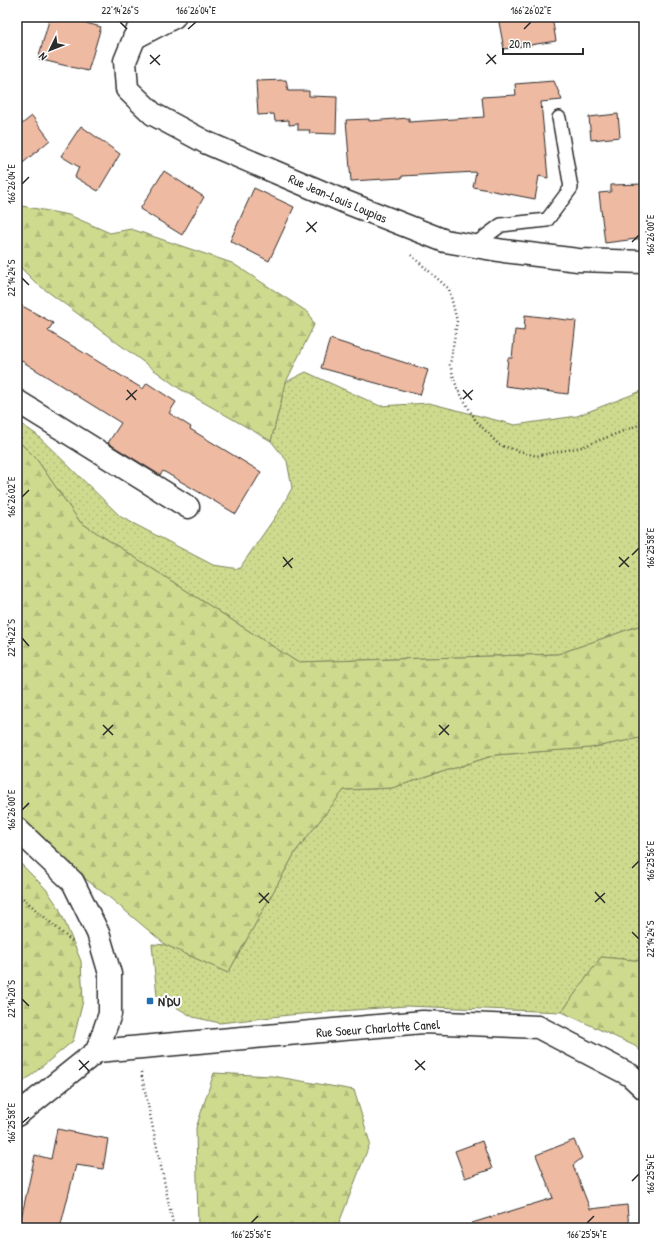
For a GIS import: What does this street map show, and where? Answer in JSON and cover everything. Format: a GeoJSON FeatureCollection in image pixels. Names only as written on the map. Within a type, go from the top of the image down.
{"type":"FeatureCollection","features":[{"type":"Feature","properties":{"kind":"street","name":"Rue Jean-Louis Loupias"},"geometry":{"type":"LineString","coordinates":[[143,17],[125,61],[127,89],[153,114],[207,143],[392,221],[445,241],[504,251],[578,260],[644,262]]}},
{"type":"Feature","properties":{"kind":"street"},"geometry":{"type":"LineString","coordinates":[[134,38],[174,17]]}},
{"type":"Feature","properties":{"kind":"street"},"geometry":{"type":"LineString","coordinates":[[17,400],[188,507]]}},
{"type":"Feature","properties":{"kind":"street"},"geometry":{"type":"LineString","coordinates":[[17,829],[73,882],[98,933],[110,974],[110,1014],[96,1051],[17,1115]]}},
{"type":"Feature","properties":{"kind":"street","name":"Rue Soeur Charlotte Canel"},"geometry":{"type":"LineString","coordinates":[[96,1051],[423,1022],[538,1027],[630,1075],[644,1088]]}},
{"type":"Feature","properties":{"kind":"lane"},"geometry":{"type":"LineString","coordinates":[[473,246],[501,225],[547,220],[571,188],[560,118]]}},
{"type":"Feature","properties":{"kind":"path"},"geometry":{"type":"LineString","coordinates":[[392,221],[401,247],[449,289],[457,321],[450,365],[457,388],[476,422],[499,445],[536,456],[582,447],[644,424]]}},
{"type":"Feature","properties":{"kind":"path"},"geometry":{"type":"LineString","coordinates":[[17,893],[68,938],[108,967]]}},
{"type":"Feature","properties":{"kind":"path"},"geometry":{"type":"LineString","coordinates":[[136,1048],[174,1228]]}},
{"type":"Feature","properties":{"kind":"green space"},"geometry":{"type":"Polygon","coordinates":[[[17,205],[69,215],[110,233],[131,229],[232,263],[309,313],[314,325],[286,382],[271,441],[180,389],[36,283],[17,264],[17,205]]]}},
{"type":"Feature","properties":{"kind":"green space"},"geometry":{"type":"Polygon","coordinates":[[[306,372],[380,406],[429,403],[515,425],[577,416],[644,390],[644,624],[558,654],[297,662],[80,522],[35,457],[17,440],[17,421],[37,435],[121,517],[213,565],[239,569],[280,510],[292,488],[287,461],[271,441],[286,382],[306,372]]]}},
{"type":"Feature","properties":{"kind":"green space"},"geometry":{"type":"Polygon","coordinates":[[[17,440],[35,457],[80,522],[297,662],[558,654],[644,624],[644,737],[590,748],[495,755],[392,788],[344,790],[296,851],[228,973],[166,945],[110,898],[56,856],[17,814],[17,440]]]}},
{"type":"Feature","properties":{"kind":"green space"},"geometry":{"type":"Polygon","coordinates":[[[644,737],[644,961],[601,957],[562,1012],[406,1006],[289,1015],[220,1023],[193,1017],[157,996],[152,944],[166,945],[228,973],[296,851],[344,790],[392,788],[495,755],[590,748],[644,737]]]}},
{"type":"Feature","properties":{"kind":"green space"},"geometry":{"type":"Polygon","coordinates":[[[17,860],[46,889],[59,908],[81,961],[83,1001],[73,1041],[17,1087],[17,860]]]}},
{"type":"Feature","properties":{"kind":"green space"},"geometry":{"type":"Polygon","coordinates":[[[601,957],[644,961],[644,1054],[635,1046],[562,1012],[601,957]]]}},
{"type":"Feature","properties":{"kind":"green space"},"geometry":{"type":"Polygon","coordinates":[[[214,1073],[272,1076],[354,1090],[370,1143],[337,1228],[198,1228],[196,1128],[214,1073]]]}},
{"type":"Feature","properties":{"kind":"building"},"geometry":{"type":"Polygon","coordinates":[[[50,17],[64,17],[101,27],[88,71],[38,59],[50,17]]]}},
{"type":"Feature","properties":{"kind":"building"},"geometry":{"type":"Polygon","coordinates":[[[498,17],[552,17],[556,41],[504,49],[498,17]]]}},
{"type":"Feature","properties":{"kind":"building"},"geometry":{"type":"Polygon","coordinates":[[[286,80],[288,91],[309,91],[309,96],[337,97],[336,134],[309,133],[310,130],[298,130],[298,124],[289,125],[289,120],[275,121],[274,114],[258,115],[256,81],[286,80]]]}},
{"type":"Feature","properties":{"kind":"building"},"geometry":{"type":"Polygon","coordinates":[[[554,81],[562,100],[541,102],[548,178],[539,176],[535,199],[473,187],[476,172],[402,176],[402,178],[351,181],[346,120],[369,119],[369,121],[409,118],[409,122],[484,117],[482,97],[516,95],[515,84],[554,81]]]}},
{"type":"Feature","properties":{"kind":"building"},"geometry":{"type":"Polygon","coordinates":[[[618,114],[620,137],[591,140],[589,117],[618,114]]]}},
{"type":"Feature","properties":{"kind":"building"},"geometry":{"type":"Polygon","coordinates":[[[32,116],[50,140],[17,168],[17,128],[32,116]]]}},
{"type":"Feature","properties":{"kind":"building"},"geometry":{"type":"Polygon","coordinates":[[[81,126],[120,154],[98,191],[75,177],[79,167],[61,156],[81,126]]]}},
{"type":"Feature","properties":{"kind":"building"},"geometry":{"type":"Polygon","coordinates":[[[164,171],[204,197],[182,235],[140,209],[164,171]]]}},
{"type":"Feature","properties":{"kind":"building"},"geometry":{"type":"Polygon","coordinates":[[[644,184],[644,238],[605,243],[599,193],[611,192],[611,185],[644,184]]]}},
{"type":"Feature","properties":{"kind":"building"},"geometry":{"type":"Polygon","coordinates":[[[254,188],[294,207],[269,261],[230,241],[254,188]]]}},
{"type":"Feature","properties":{"kind":"building"},"geometry":{"type":"Polygon","coordinates":[[[17,303],[53,323],[48,331],[143,389],[147,383],[176,402],[169,413],[191,427],[190,429],[261,472],[236,514],[163,471],[160,475],[108,443],[121,423],[17,358],[17,303]]]}},
{"type":"Feature","properties":{"kind":"building"},"geometry":{"type":"Polygon","coordinates":[[[525,315],[576,321],[568,394],[505,386],[508,358],[512,358],[515,330],[524,331],[525,315]]]}},
{"type":"Feature","properties":{"kind":"building"},"geometry":{"type":"Polygon","coordinates":[[[330,339],[428,370],[420,395],[321,368],[330,339]]]}},
{"type":"Feature","properties":{"kind":"building"},"geometry":{"type":"Polygon","coordinates":[[[57,1129],[108,1139],[103,1169],[76,1165],[60,1228],[19,1228],[35,1155],[51,1159],[57,1129]]]}},
{"type":"Feature","properties":{"kind":"building"},"geometry":{"type":"Polygon","coordinates":[[[574,1140],[582,1158],[573,1165],[590,1209],[627,1205],[629,1228],[473,1228],[472,1223],[553,1198],[536,1155],[574,1140]]]}},
{"type":"Feature","properties":{"kind":"building"},"geometry":{"type":"Polygon","coordinates":[[[482,1141],[492,1169],[465,1178],[455,1151],[482,1141]]]}},
{"type":"Feature","properties":{"kind":"place","name":"N'DU"},"geometry":{"type":"Point","coordinates":[150,1001]}}]}
